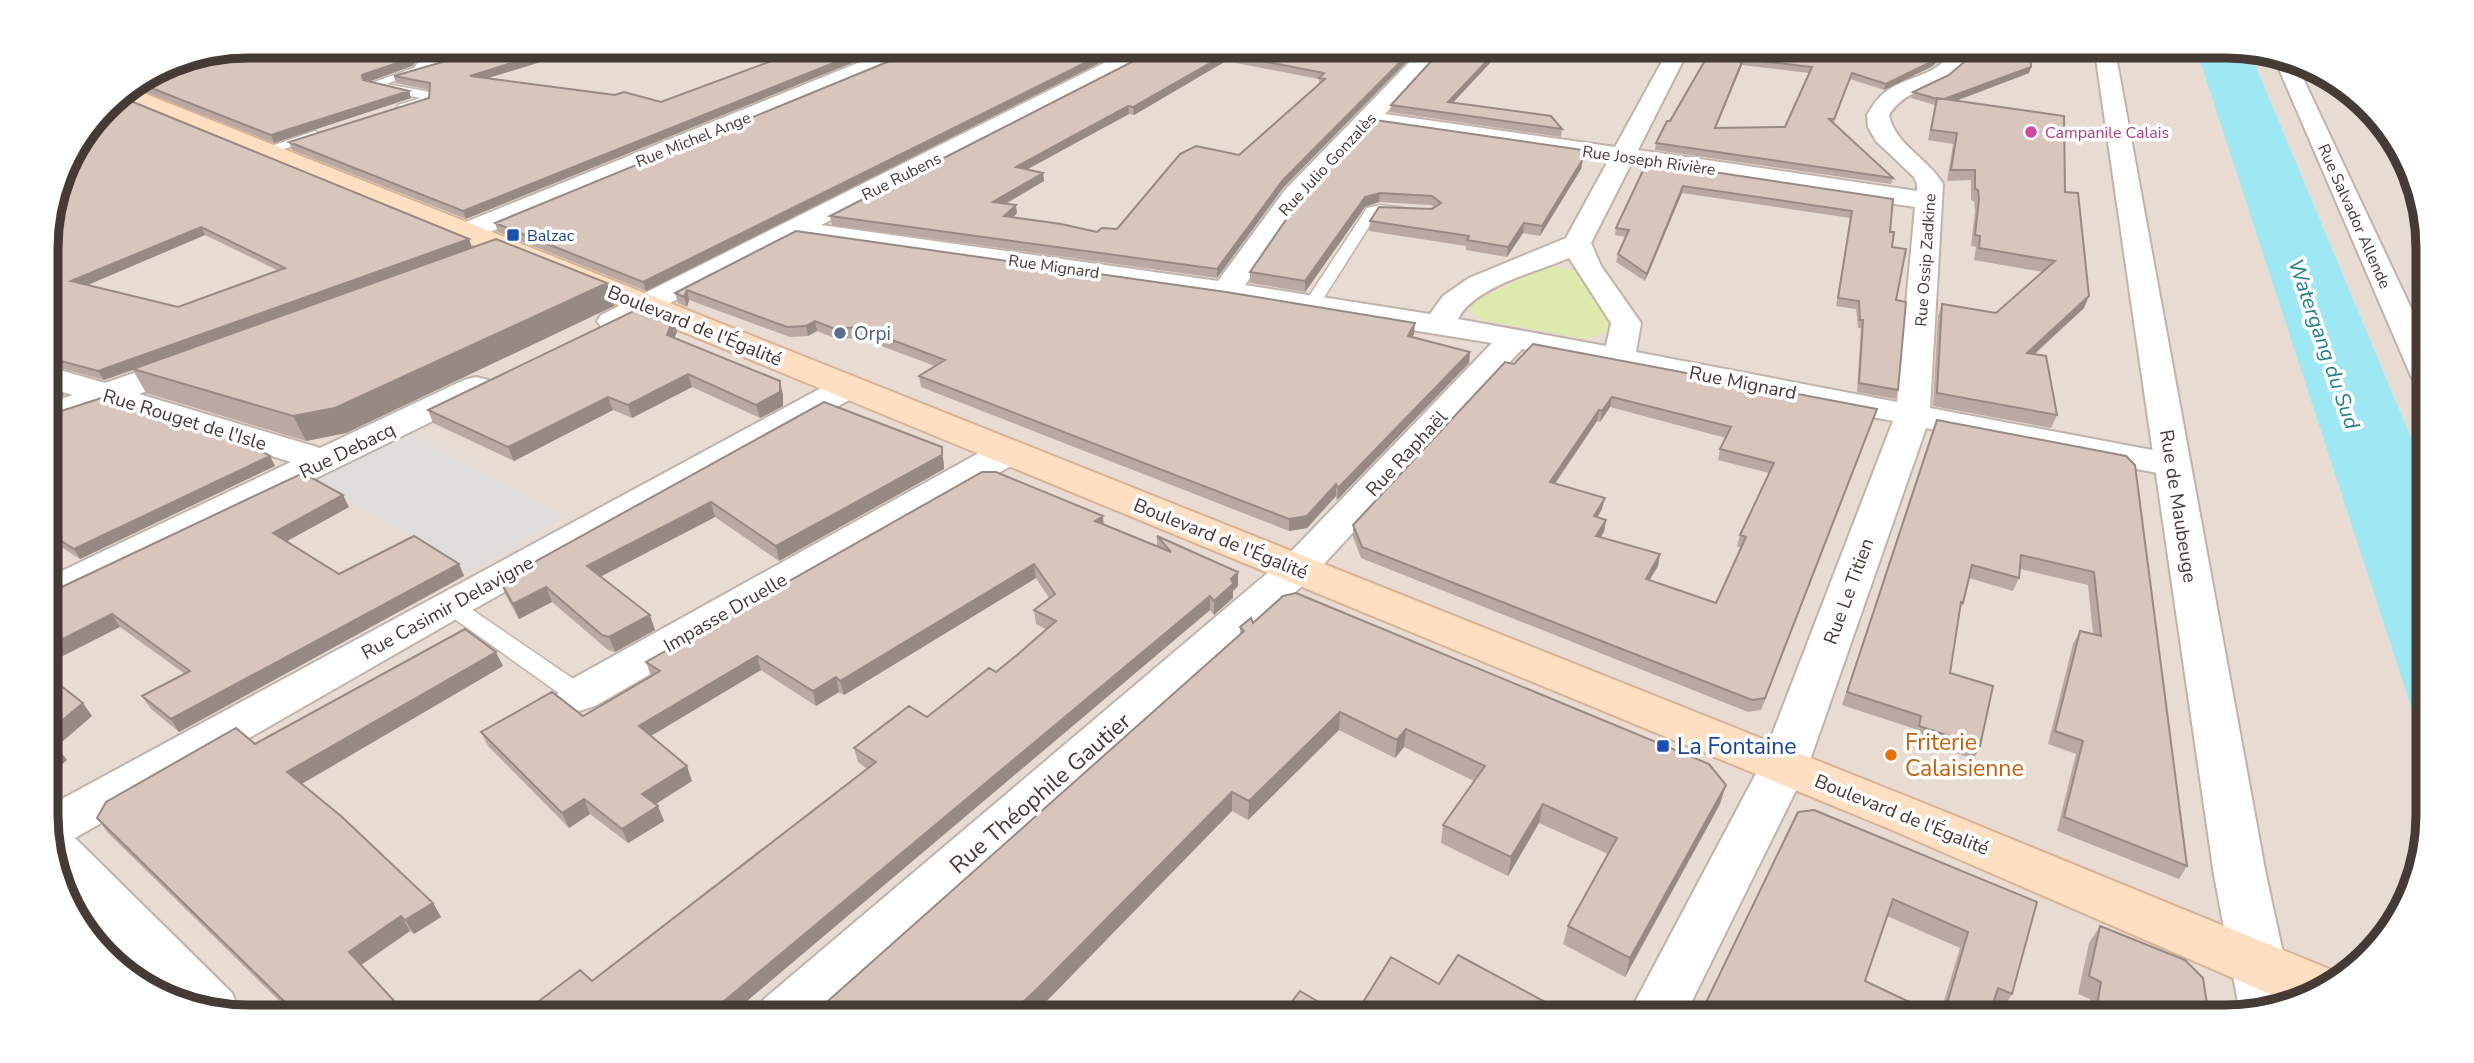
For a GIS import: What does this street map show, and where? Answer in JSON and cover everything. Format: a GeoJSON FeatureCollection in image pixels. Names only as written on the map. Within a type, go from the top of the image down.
{"type":"FeatureCollection","features":[{"type":"Feature","properties":{"kind":"main road","name":"Boulevard de l'Égalité"},"geometry":{"type":"LineString","coordinates":[[132,97],[264,151],[467,247],[505,248],[2093,893],[2262,987],[2303,989]]}},
{"type":"Feature","properties":{"kind":"street"},"geometry":{"type":"LineString","coordinates":[[425,67],[455,58]]}},
{"type":"Feature","properties":{"kind":"street","name":"Rue Michel Ange"},"geometry":{"type":"LineString","coordinates":[[467,247],[894,58]]}},
{"type":"Feature","properties":{"kind":"street","name":"Rue Rubens"},"geometry":{"type":"LineString","coordinates":[[646,305],[1133,58]]}},
{"type":"Feature","properties":{"kind":"street","name":"Rue Julio Gonzalès"},"geometry":{"type":"LineString","coordinates":[[1226,291],[1293,195],[1426,58]]}},
{"type":"Feature","properties":{"kind":"street"},"geometry":{"type":"LineString","coordinates":[[1440,325],[1453,303],[1467,292],[1577,243],[1675,58]]}},
{"type":"Feature","properties":{"kind":"street","name":"Rue Ossip Zadkine"},"geometry":{"type":"LineString","coordinates":[[1913,415],[1930,201],[1929,180],[1883,134],[1878,115],[1884,104],[1893,96],[1949,70],[1960,58]]}},
{"type":"Feature","properties":{"kind":"street","name":"Rue de Maubeuge"},"geometry":{"type":"LineString","coordinates":[[2106,58],[2239,875],[2262,987]]}},
{"type":"Feature","properties":{"kind":"street","name":"Rue Salvador Allende"},"geometry":{"type":"LineString","coordinates":[[2287,68],[2416,352]]}},
{"type":"Feature","properties":{"kind":"street","name":"Rue Joseph Rivière"},"geometry":{"type":"LineString","coordinates":[[1368,118],[1930,201]]}},
{"type":"Feature","properties":{"kind":"street","name":"Rue Mignard"},"geometry":{"type":"LineString","coordinates":[[796,230],[1226,291],[1440,325],[2173,465]]}},
{"type":"Feature","properties":{"kind":"street"},"geometry":{"type":"LineString","coordinates":[[1577,243],[1587,266],[1626,323],[1619,358]]}},
{"type":"Feature","properties":{"kind":"street"},"geometry":{"type":"LineString","coordinates":[[587,334],[646,305]]}},
{"type":"Feature","properties":{"kind":"street","name":"Rue Raphaël"},"geometry":{"type":"LineString","coordinates":[[1297,569],[1515,338]]}},
{"type":"Feature","properties":{"kind":"street"},"geometry":{"type":"LineString","coordinates":[[58,412],[209,356]]}},
{"type":"Feature","properties":{"kind":"street","name":"Rue Debacq"},"geometry":{"type":"LineString","coordinates":[[58,589],[501,375]]}},
{"type":"Feature","properties":{"kind":"street","name":"Rue Rouget de l'Isle"},"geometry":{"type":"LineString","coordinates":[[58,380],[324,461]]}},
{"type":"Feature","properties":{"kind":"street","name":"Rue Casimir Delavigne"},"geometry":{"type":"LineString","coordinates":[[58,824],[848,387]]}},
{"type":"Feature","properties":{"kind":"street","name":"Rue Le Titien"},"geometry":{"type":"LineString","coordinates":[[1661,1005],[1784,766],[1913,415]]}},
{"type":"Feature","properties":{"kind":"street","name":"Impasse Druelle"},"geometry":{"type":"LineString","coordinates":[[579,695],[1007,452]]}},
{"type":"Feature","properties":{"kind":"street","name":"Rue Théophile Gautier"},"geometry":{"type":"LineString","coordinates":[[798,1005],[1297,569]]}},
{"type":"Feature","properties":{"kind":"street"},"geometry":{"type":"LineString","coordinates":[[62,857],[202,1000]]}},
{"type":"Feature","properties":{"kind":"lane"},"geometry":{"type":"LineString","coordinates":[[389,112],[426,100],[427,95],[372,85],[425,67]]}},
{"type":"Feature","properties":{"kind":"lane"},"geometry":{"type":"LineString","coordinates":[[264,151],[327,131]]}},
{"type":"Feature","properties":{"kind":"lane"},"geometry":{"type":"LineString","coordinates":[[1312,304],[1372,212],[1379,209],[1418,212]]}},
{"type":"Feature","properties":{"kind":"lane","name":"Impasse Druelle"},"geometry":{"type":"LineString","coordinates":[[450,605],[579,695]]}},
{"type":"Feature","properties":{"kind":"shaded area"},"geometry":{"type":"Polygon","coordinates":[[[235,58],[2199,58],[2416,722],[2416,828],[2413,853],[2402,888],[2377,931],[2352,958],[2311,986],[2288,995],[2239,1005],[223,1004],[175,991],[132,966],[113,950],[97,931],[72,888],[59,840],[58,816],[58,235],[61,210],[72,175],[83,152],[105,122],[132,97],[175,72],[210,61],[235,58]]]}},
{"type":"Feature","properties":{"kind":"shaded area"},"geometry":{"type":"Polygon","coordinates":[[[2253,60],[2299,72],[2342,97],[2361,113],[2377,132],[2402,175],[2415,223],[2416,450],[2253,60]]]}},
{"type":"Feature","properties":{"kind":"shaded area"},"geometry":{"type":"Polygon","coordinates":[[[412,434],[568,516],[469,572],[314,480],[412,434]]]}},
{"type":"Feature","properties":{"kind":"green space"},"geometry":{"type":"Polygon","coordinates":[[[1553,266],[1582,272],[1610,325],[1605,333],[1586,339],[1483,320],[1470,311],[1474,302],[1536,270],[1553,266]]]}},
{"type":"Feature","properties":{"kind":"water","name":"Watergang du Sud"},"geometry":{"type":"Polygon","coordinates":[[[2199,58],[2253,60],[2416,450],[2416,722],[2199,58]]]}},
{"type":"Feature","properties":{"kind":"building"},"geometry":{"type":"Polygon","coordinates":[[[235,58],[410,58],[362,75],[363,80],[409,91],[271,135],[147,86],[198,64],[235,58]]]}},
{"type":"Feature","properties":{"kind":"building"},"geometry":{"type":"Polygon","coordinates":[[[456,58],[528,58],[470,76],[615,95],[624,92],[661,102],[780,58],[846,58],[463,211],[289,142],[429,98],[430,83],[394,76],[456,58]]]}},
{"type":"Feature","properties":{"kind":"building"},"geometry":{"type":"Polygon","coordinates":[[[897,58],[1095,58],[643,282],[495,223],[897,58]]]}},
{"type":"Feature","properties":{"kind":"building"},"geometry":{"type":"Polygon","coordinates":[[[1139,58],[1219,58],[1133,107],[1128,106],[1016,167],[1043,173],[993,202],[1016,205],[1004,216],[1097,232],[1102,228],[1117,229],[1180,154],[1196,146],[1239,155],[1325,79],[1319,78],[1324,73],[1247,58],[1404,58],[1283,180],[1217,269],[830,216],[1139,58]]]}},
{"type":"Feature","properties":{"kind":"building"},"geometry":{"type":"Polygon","coordinates":[[[1434,58],[1490,58],[1448,102],[1551,116],[1562,129],[1391,105],[1434,58]]]}},
{"type":"Feature","properties":{"kind":"building"},"geometry":{"type":"Polygon","coordinates":[[[1706,58],[1937,58],[1886,84],[1852,73],[1834,119],[1829,119],[1893,178],[1656,143],[1667,121],[1670,121],[1706,58]],[[1743,59],[1715,128],[1785,127],[1812,67],[1743,59]]]}},
{"type":"Feature","properties":{"kind":"building"},"geometry":{"type":"Polygon","coordinates":[[[1969,58],[2031,58],[2031,67],[1944,99],[1913,92],[1949,75],[1969,58]]]}},
{"type":"Feature","properties":{"kind":"building"},"geometry":{"type":"Polygon","coordinates":[[[1937,98],[2064,116],[2065,192],[2078,193],[2089,296],[2027,353],[2046,356],[2057,415],[1937,393],[1942,304],[1996,313],[2055,261],[1979,248],[1980,236],[1975,235],[1979,199],[1978,190],[1975,189],[1975,170],[1951,170],[1957,133],[1931,130],[1937,98]]]}},
{"type":"Feature","properties":{"kind":"building"},"geometry":{"type":"Polygon","coordinates":[[[128,100],[469,239],[98,371],[58,360],[58,235],[64,198],[83,152],[105,122],[128,100]],[[201,227],[71,281],[178,307],[285,268],[201,227]]]}},
{"type":"Feature","properties":{"kind":"building"},"geometry":{"type":"Polygon","coordinates":[[[1375,120],[1583,150],[1583,159],[1542,226],[1524,223],[1508,247],[1467,240],[1469,236],[1370,221],[1379,207],[1432,209],[1441,203],[1432,196],[1380,193],[1365,197],[1305,281],[1250,272],[1305,192],[1375,120]]]}},
{"type":"Feature","properties":{"kind":"building"},"geometry":{"type":"Polygon","coordinates":[[[1647,162],[1893,199],[1890,232],[1894,232],[1892,247],[1906,249],[1896,300],[1906,302],[1898,390],[1859,383],[1863,320],[1860,320],[1859,301],[1838,298],[1852,211],[1683,186],[1647,274],[1618,254],[1629,230],[1616,228],[1647,162]]]}},
{"type":"Feature","properties":{"kind":"building"},"geometry":{"type":"Polygon","coordinates":[[[796,231],[1226,292],[1415,323],[1408,336],[1470,352],[1338,488],[1336,484],[1307,516],[1289,519],[919,376],[945,360],[858,327],[835,329],[815,321],[806,326],[787,327],[687,290],[684,297],[675,293],[796,231]]]}},
{"type":"Feature","properties":{"kind":"building"},"geometry":{"type":"Polygon","coordinates":[[[496,239],[607,283],[335,408],[293,416],[133,369],[496,239]]]}},
{"type":"Feature","properties":{"kind":"building"},"geometry":{"type":"Polygon","coordinates":[[[642,307],[673,319],[667,335],[780,381],[780,392],[756,405],[688,374],[628,405],[608,397],[508,447],[428,410],[642,307]]]}},
{"type":"Feature","properties":{"kind":"building"},"geometry":{"type":"Polygon","coordinates":[[[1533,344],[1877,409],[1765,698],[1752,700],[1362,547],[1353,525],[1505,362],[1514,364],[1533,344]],[[1612,397],[1602,411],[1599,410],[1550,482],[1605,498],[1594,516],[1606,520],[1596,536],[1660,554],[1646,579],[1716,603],[1746,537],[1740,535],[1774,463],[1720,449],[1731,427],[1612,397]]]}},
{"type":"Feature","properties":{"kind":"building"},"geometry":{"type":"Polygon","coordinates":[[[101,398],[245,442],[270,456],[74,549],[58,539],[58,412],[101,398]]]}},
{"type":"Feature","properties":{"kind":"building"},"geometry":{"type":"Polygon","coordinates":[[[824,402],[942,447],[942,455],[776,546],[711,502],[587,566],[650,615],[609,637],[602,635],[546,587],[513,604],[500,581],[824,402]]]}},
{"type":"Feature","properties":{"kind":"building"},"geometry":{"type":"Polygon","coordinates":[[[1937,420],[2126,456],[2135,465],[2187,866],[2064,817],[2083,741],[2055,731],[2080,631],[2101,636],[2094,572],[2021,555],[2019,578],[1972,565],[1963,603],[1961,602],[1950,673],[1993,686],[1980,746],[1919,726],[1921,716],[1847,692],[1937,420]]]}},
{"type":"Feature","properties":{"kind":"building"},"geometry":{"type":"Polygon","coordinates":[[[982,472],[996,472],[1103,516],[1095,521],[1171,552],[1157,536],[1238,572],[1231,579],[1233,584],[1214,601],[1210,596],[719,1005],[541,1005],[539,1001],[580,970],[592,981],[876,762],[854,748],[909,706],[927,717],[989,668],[996,672],[1056,621],[1034,610],[1055,594],[1034,564],[840,681],[836,677],[813,691],[757,656],[639,726],[687,766],[642,794],[658,806],[622,829],[584,799],[562,813],[481,732],[552,692],[583,716],[660,671],[646,662],[982,472]]]}},
{"type":"Feature","properties":{"kind":"building"},"geometry":{"type":"Polygon","coordinates":[[[303,473],[343,495],[273,533],[339,574],[414,536],[459,564],[171,719],[142,696],[190,671],[112,614],[58,641],[58,589],[303,473]]]}},
{"type":"Feature","properties":{"kind":"building"},"geometry":{"type":"Polygon","coordinates":[[[1296,593],[1709,764],[1726,785],[1630,958],[1568,926],[1617,838],[1543,804],[1511,857],[1443,825],[1485,766],[1406,729],[1397,740],[1340,712],[1249,801],[1232,792],[1020,1005],[823,1005],[1244,631],[1240,627],[1251,618],[1253,623],[1283,596],[1296,593]]]}},
{"type":"Feature","properties":{"kind":"building"},"geometry":{"type":"Polygon","coordinates":[[[465,629],[496,652],[287,772],[341,816],[433,903],[405,920],[401,916],[349,952],[398,1005],[288,1005],[97,818],[106,802],[236,728],[255,744],[465,629]]]}},
{"type":"Feature","properties":{"kind":"building"},"geometry":{"type":"Polygon","coordinates":[[[58,684],[83,703],[58,724],[58,684]]]}},
{"type":"Feature","properties":{"kind":"building"},"geometry":{"type":"Polygon","coordinates":[[[1814,810],[2037,902],[2012,994],[1998,988],[1993,1005],[1947,1005],[1968,932],[1893,899],[1865,981],[1916,1005],[1705,1005],[1798,812],[1814,810]]]}},
{"type":"Feature","properties":{"kind":"building"},"geometry":{"type":"Polygon","coordinates":[[[2100,926],[2185,960],[2203,978],[2207,1005],[2097,1005],[2101,982],[2089,976],[2100,926]]]}},
{"type":"Feature","properties":{"kind":"building"},"geometry":{"type":"Polygon","coordinates":[[[1458,955],[1551,1005],[1361,1005],[1391,957],[1439,984],[1458,955]]]}},
{"type":"Feature","properties":{"kind":"building"},"geometry":{"type":"Polygon","coordinates":[[[1300,991],[1324,1005],[1289,1005],[1300,991]]]}},
{"type":"Feature","properties":{"kind":"place","name":"Campanile Calais"},"geometry":{"type":"Point","coordinates":[2031,132]}},
{"type":"Feature","properties":{"kind":"place","name":"Balzac"},"geometry":{"type":"Point","coordinates":[513,235]}},
{"type":"Feature","properties":{"kind":"place","name":"Orpi"},"geometry":{"type":"Point","coordinates":[840,333]}},
{"type":"Feature","properties":{"kind":"place","name":"La Fontaine"},"geometry":{"type":"Point","coordinates":[1663,746]}},
{"type":"Feature","properties":{"kind":"place","name":"Friterie Calaisienne"},"geometry":{"type":"Point","coordinates":[1891,755]}}]}
